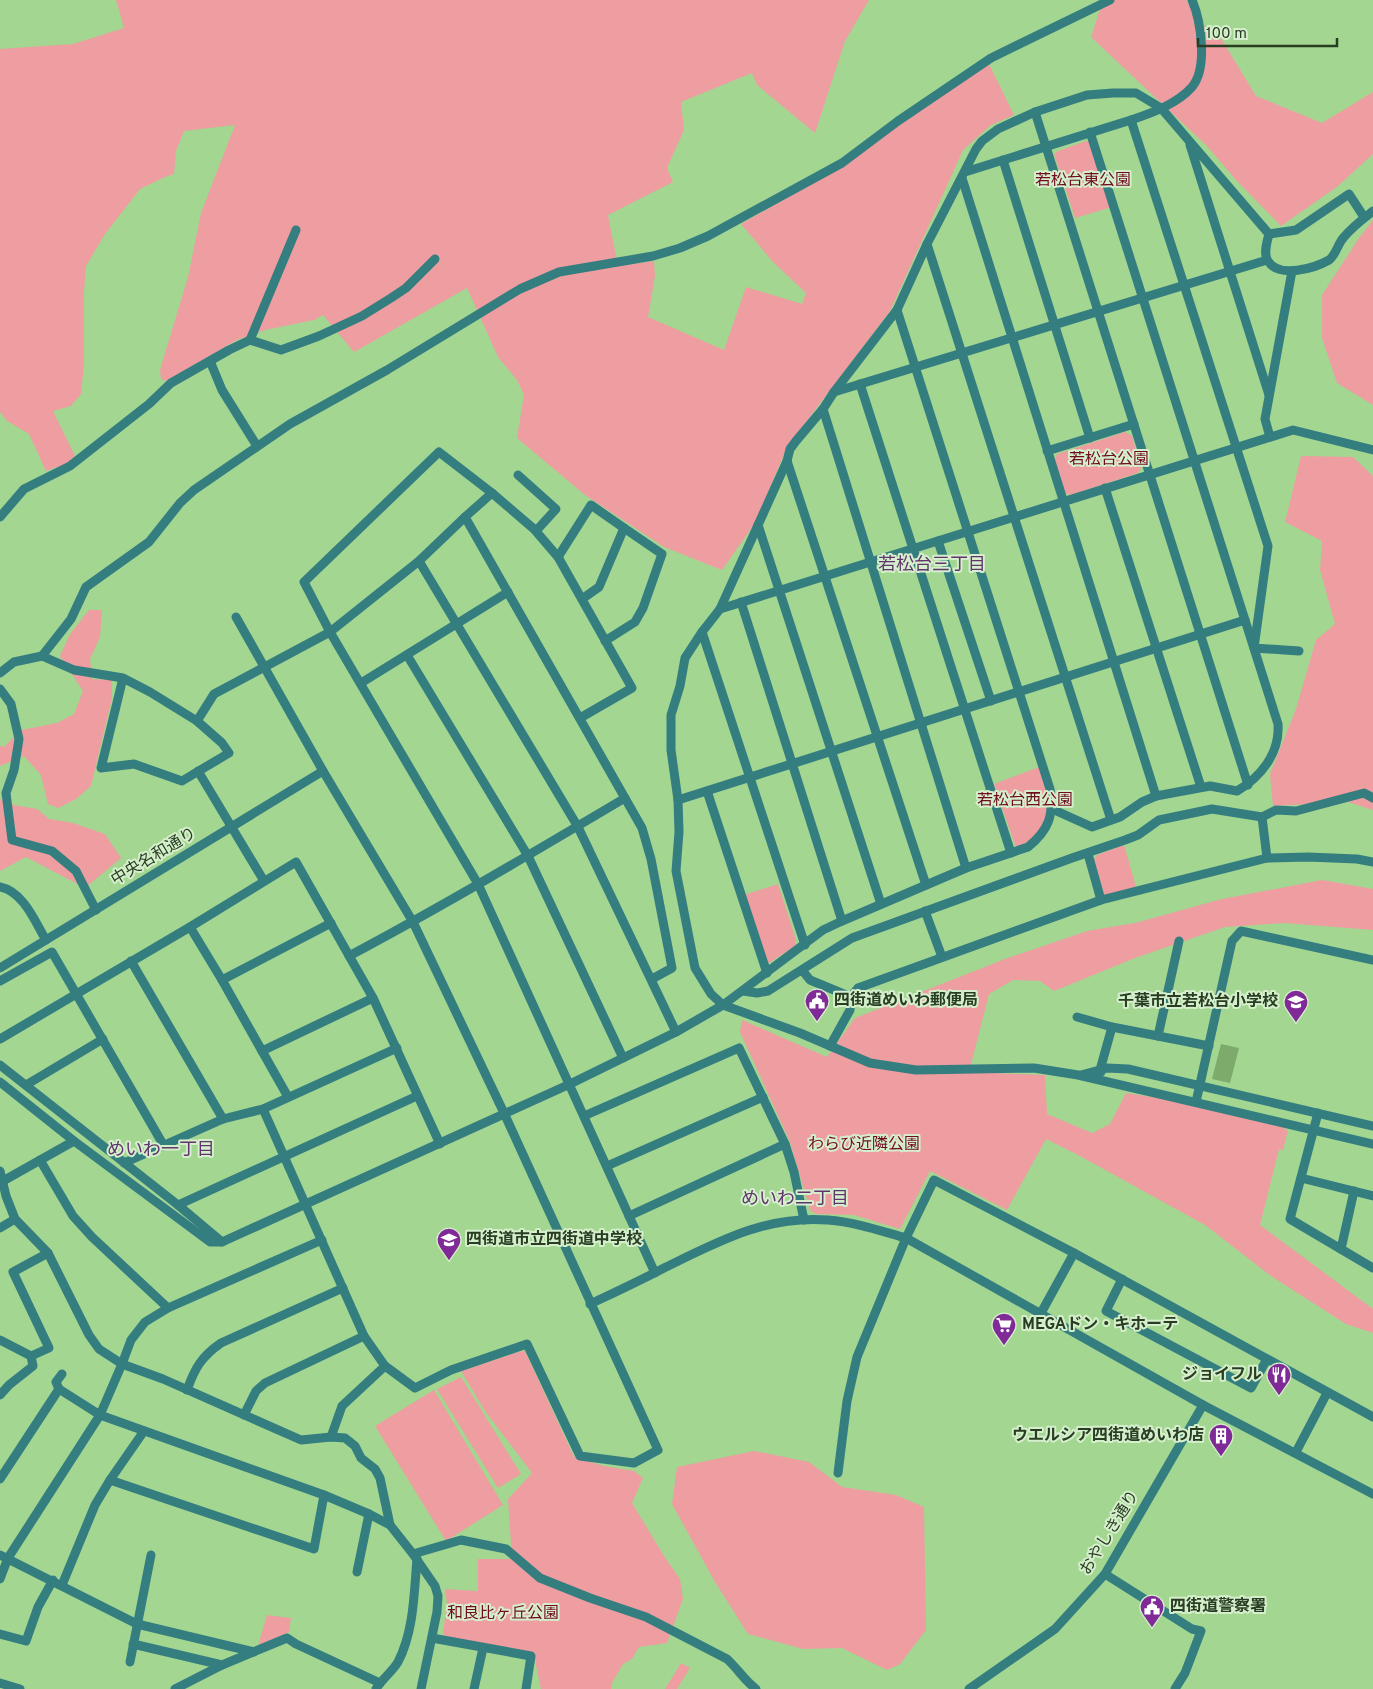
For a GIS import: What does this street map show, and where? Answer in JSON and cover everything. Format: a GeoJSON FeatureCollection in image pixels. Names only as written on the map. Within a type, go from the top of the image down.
{"type":"FeatureCollection","features":[{"type":"Feature","properties":{"kind":"street"},"geometry":{"type":"LineString","coordinates":[[42,656],[71,619],[86,587],[149,542],[180,502],[194,490],[290,424],[387,370],[520,289],[559,272],[653,256],[680,248],[708,236],[842,163],[898,121],[991,58],[1110,0]]}},
{"type":"Feature","properties":{"kind":"street"},"geometry":{"type":"LineString","coordinates":[[964,175],[1003,160],[1131,120],[1175,101],[1193,86],[1200,66],[1202,47],[1192,0]]}},
{"type":"Feature","properties":{"kind":"street"},"geometry":{"type":"LineString","coordinates":[[1269,234],[1161,108],[1136,94],[1087,95],[1035,112],[998,129],[982,141],[976,149],[927,244],[897,310],[823,409],[790,449],[788,461],[720,609],[685,658],[680,686],[671,715],[672,750],[678,800],[679,832],[676,870],[695,968],[711,994],[723,1005],[870,1063],[916,1070],[1034,1068],[1078,1075],[1373,1144]]}},
{"type":"Feature","properties":{"kind":"street"},"geometry":{"type":"LineString","coordinates":[[1035,112],[1248,785]]}},
{"type":"Feature","properties":{"kind":"street"},"geometry":{"type":"LineString","coordinates":[[1131,120],[1268,546],[1254,648]]}},
{"type":"Feature","properties":{"kind":"street"},"geometry":{"type":"LineString","coordinates":[[1052,809],[1092,827],[1120,817],[1142,802],[1156,796],[1210,786],[1237,791],[1248,785],[1259,774],[1271,758],[1279,737],[1278,724],[1090,132]]}},
{"type":"Feature","properties":{"kind":"street"},"geometry":{"type":"LineString","coordinates":[[1189,142],[1269,395]]}},
{"type":"Feature","properties":{"kind":"street"},"geometry":{"type":"LineString","coordinates":[[1003,160],[1090,438]]}},
{"type":"Feature","properties":{"kind":"street"},"geometry":{"type":"LineString","coordinates":[[964,175],[1011,338],[1156,796]]}},
{"type":"Feature","properties":{"kind":"street"},"geometry":{"type":"LineString","coordinates":[[1269,234],[1296,230],[1349,194],[1364,218]]}},
{"type":"Feature","properties":{"kind":"street"},"geometry":{"type":"LineString","coordinates":[[1269,234],[1266,251],[1267,260],[1272,265],[1285,271],[1303,270],[1330,259],[1343,238],[1373,211]]}},
{"type":"Feature","properties":{"kind":"street"},"geometry":{"type":"LineString","coordinates":[[0,518],[24,489],[70,466],[186,373],[250,340],[296,230]]}},
{"type":"Feature","properties":{"kind":"street"},"geometry":{"type":"LineString","coordinates":[[927,244],[1111,820]]}},
{"type":"Feature","properties":{"kind":"street"},"geometry":{"type":"LineString","coordinates":[[250,340],[282,350],[319,336],[362,316],[391,298],[406,288],[435,259]]}},
{"type":"Feature","properties":{"kind":"street"},"geometry":{"type":"LineString","coordinates":[[834,392],[1267,260]]}},
{"type":"Feature","properties":{"kind":"street"},"geometry":{"type":"LineString","coordinates":[[1270,437],[1265,419],[1292,271]]}},
{"type":"Feature","properties":{"kind":"street"},"geometry":{"type":"LineString","coordinates":[[0,1082],[74,1141],[210,1242],[222,1242],[570,1084],[676,1032],[723,1005],[823,930],[966,868],[1028,847],[1035,841],[1048,824],[1052,809],[1050,789],[897,310]]}},
{"type":"Feature","properties":{"kind":"street"},"geometry":{"type":"LineString","coordinates":[[210,361],[222,390],[257,446]]}},
{"type":"Feature","properties":{"kind":"street"},"geometry":{"type":"LineString","coordinates":[[860,384],[1011,853]]}},
{"type":"Feature","properties":{"kind":"street"},"geometry":{"type":"LineString","coordinates":[[823,409],[966,868]]}},
{"type":"Feature","properties":{"kind":"street"},"geometry":{"type":"LineString","coordinates":[[1047,451],[1134,424]]}},
{"type":"Feature","properties":{"kind":"street"},"geometry":{"type":"LineString","coordinates":[[720,609],[1293,430],[1373,450]]}},
{"type":"Feature","properties":{"kind":"street"},"geometry":{"type":"LineString","coordinates":[[580,718],[632,688],[558,557],[536,532],[492,493],[439,452],[304,582],[330,632],[478,884],[655,1273]]}},
{"type":"Feature","properties":{"kind":"street"},"geometry":{"type":"LineString","coordinates":[[788,461],[926,885]]}},
{"type":"Feature","properties":{"kind":"street"},"geometry":{"type":"LineString","coordinates":[[518,476],[556,509],[536,532]]}},
{"type":"Feature","properties":{"kind":"street"},"geometry":{"type":"LineString","coordinates":[[1106,488],[1201,787]]}},
{"type":"Feature","properties":{"kind":"street"},"geometry":{"type":"LineString","coordinates":[[198,721],[214,694],[330,632],[419,561],[492,493]]}},
{"type":"Feature","properties":{"kind":"street"},"geometry":{"type":"LineString","coordinates":[[558,557],[591,505],[662,554],[643,608],[635,622],[605,641]]}},
{"type":"Feature","properties":{"kind":"street"},"geometry":{"type":"LineString","coordinates":[[465,517],[642,828],[651,859],[672,968],[652,979]]}},
{"type":"Feature","properties":{"kind":"street"},"geometry":{"type":"LineString","coordinates":[[758,525],[881,904]]}},
{"type":"Feature","properties":{"kind":"street"},"geometry":{"type":"LineString","coordinates":[[582,599],[599,587],[624,528]]}},
{"type":"Feature","properties":{"kind":"street"},"geometry":{"type":"LineString","coordinates":[[938,541],[991,701]]}},
{"type":"Feature","properties":{"kind":"street"},"geometry":{"type":"LineString","coordinates":[[419,561],[578,827],[676,1032]]}},
{"type":"Feature","properties":{"kind":"street"},"geometry":{"type":"LineString","coordinates":[[361,683],[508,592]]}},
{"type":"Feature","properties":{"kind":"street"},"geometry":{"type":"LineString","coordinates":[[741,602],[842,921]]}},
{"type":"Feature","properties":{"kind":"street"},"geometry":{"type":"LineString","coordinates":[[236,617],[323,770],[413,922],[504,1113],[658,1450],[634,1463],[580,1456],[527,1344],[451,1370],[415,1388],[385,1366],[364,1336],[263,1110]]}},
{"type":"Feature","properties":{"kind":"street"},"geometry":{"type":"LineString","coordinates":[[678,800],[1245,620]]}},
{"type":"Feature","properties":{"kind":"street"},"geometry":{"type":"LineString","coordinates":[[702,632],[804,946]]}},
{"type":"Feature","properties":{"kind":"street"},"geometry":{"type":"LineString","coordinates":[[1254,648],[1299,651]]}},
{"type":"Feature","properties":{"kind":"street"},"geometry":{"type":"LineString","coordinates":[[407,655],[528,856],[623,1058]]}},
{"type":"Feature","properties":{"kind":"street"},"geometry":{"type":"LineString","coordinates":[[0,672],[14,662],[42,656],[74,670],[123,678],[198,721],[222,743],[229,753],[182,780],[134,764],[101,768],[123,678]]}},
{"type":"Feature","properties":{"kind":"street"},"geometry":{"type":"LineString","coordinates":[[0,689],[11,704],[19,739],[14,770],[6,793],[12,840],[52,851],[76,871],[96,910]]}},
{"type":"Feature","properties":{"kind":"street","name":"中央名和通り"},"geometry":{"type":"LineString","coordinates":[[0,968],[323,770]]}},
{"type":"Feature","properties":{"kind":"street"},"geometry":{"type":"LineString","coordinates":[[198,771],[264,881]]}},
{"type":"Feature","properties":{"kind":"street"},"geometry":{"type":"LineString","coordinates":[[707,791],[767,973]]}},
{"type":"Feature","properties":{"kind":"street"},"geometry":{"type":"LineString","coordinates":[[743,991],[757,993],[768,990],[852,938],[1138,835],[1159,820],[1212,809],[1262,816],[1276,810],[1296,811],[1364,793],[1373,798]]}},
{"type":"Feature","properties":{"kind":"street"},"geometry":{"type":"LineString","coordinates":[[349,956],[413,922],[625,798]]}},
{"type":"Feature","properties":{"kind":"street"},"geometry":{"type":"LineString","coordinates":[[1262,816],[1267,858]]}},
{"type":"Feature","properties":{"kind":"street"},"geometry":{"type":"LineString","coordinates":[[1088,854],[1101,900]]}},
{"type":"Feature","properties":{"kind":"street"},"geometry":{"type":"LineString","coordinates":[[830,1046],[850,1010],[852,997],[858,988],[1101,900],[1267,858],[1308,857],[1357,859],[1373,862]]}},
{"type":"Feature","properties":{"kind":"street"},"geometry":{"type":"LineString","coordinates":[[0,1039],[296,862],[373,998],[440,1144]]}},
{"type":"Feature","properties":{"kind":"street"},"geometry":{"type":"LineString","coordinates":[[0,887],[14,893],[21,899],[46,940]]}},
{"type":"Feature","properties":{"kind":"street"},"geometry":{"type":"LineString","coordinates":[[925,911],[942,957]]}},
{"type":"Feature","properties":{"kind":"street"},"geometry":{"type":"LineString","coordinates":[[222,980],[330,923]]}},
{"type":"Feature","properties":{"kind":"street"},"geometry":{"type":"LineString","coordinates":[[190,927],[288,1097]]}},
{"type":"Feature","properties":{"kind":"street"},"geometry":{"type":"LineString","coordinates":[[1196,1102],[1232,941],[1241,931],[1373,960]]}},
{"type":"Feature","properties":{"kind":"street"},"geometry":{"type":"LineString","coordinates":[[1158,1036],[1179,942]]}},
{"type":"Feature","properties":{"kind":"street"},"geometry":{"type":"LineString","coordinates":[[0,981],[52,952],[164,1146]]}},
{"type":"Feature","properties":{"kind":"street"},"geometry":{"type":"LineString","coordinates":[[131,960],[223,1120]]}},
{"type":"Feature","properties":{"kind":"street"},"geometry":{"type":"LineString","coordinates":[[802,970],[810,980],[852,997]]}},
{"type":"Feature","properties":{"kind":"street"},"geometry":{"type":"LineString","coordinates":[[262,1051],[373,998]]}},
{"type":"Feature","properties":{"kind":"street"},"geometry":{"type":"LineString","coordinates":[[1077,1017],[1112,1027],[1209,1046]]}},
{"type":"Feature","properties":{"kind":"street"},"geometry":{"type":"LineString","coordinates":[[1104,1081],[1100,1070],[1112,1027]]}},
{"type":"Feature","properties":{"kind":"street"},"geometry":{"type":"LineString","coordinates":[[26,1086],[103,1039]]}},
{"type":"Feature","properties":{"kind":"street"},"geometry":{"type":"LineString","coordinates":[[124,1163],[223,1120],[263,1110],[396,1048]]}},
{"type":"Feature","properties":{"kind":"street"},"geometry":{"type":"LineString","coordinates":[[584,1116],[739,1048],[785,1144],[794,1172],[804,1220]]}},
{"type":"Feature","properties":{"kind":"street"},"geometry":{"type":"LineString","coordinates":[[0,1065],[178,1205],[222,1242]]}},
{"type":"Feature","properties":{"kind":"street"},"geometry":{"type":"LineString","coordinates":[[1078,1075],[1107,1068],[1128,1069],[1373,1126]]}},
{"type":"Feature","properties":{"kind":"street"},"geometry":{"type":"LineString","coordinates":[[178,1205],[417,1096]]}},
{"type":"Feature","properties":{"kind":"street"},"geometry":{"type":"LineString","coordinates":[[607,1166],[763,1097]]}},
{"type":"Feature","properties":{"kind":"street"},"geometry":{"type":"LineString","coordinates":[[1318,1113],[1290,1219],[1373,1268]]}},
{"type":"Feature","properties":{"kind":"street"},"geometry":{"type":"LineString","coordinates":[[3,1181],[74,1141]]}},
{"type":"Feature","properties":{"kind":"street"},"geometry":{"type":"LineString","coordinates":[[630,1216],[785,1144]]}},
{"type":"Feature","properties":{"kind":"street"},"geometry":{"type":"LineString","coordinates":[[40,1160],[73,1216],[92,1237],[168,1308]]}},
{"type":"Feature","properties":{"kind":"street"},"geometry":{"type":"LineString","coordinates":[[0,1170],[6,1196],[15,1219],[48,1253],[93,1343],[99,1350],[122,1364],[301,1440],[331,1437],[345,1438],[355,1446],[361,1458],[375,1469],[380,1478],[390,1525]]}},
{"type":"Feature","properties":{"kind":"street"},"geometry":{"type":"LineString","coordinates":[[1300,1178],[1373,1196]]}},
{"type":"Feature","properties":{"kind":"street"},"geometry":{"type":"LineString","coordinates":[[838,1473],[847,1401],[857,1357],[906,1238],[934,1180],[1074,1253],[1373,1417]]}},
{"type":"Feature","properties":{"kind":"street"},"geometry":{"type":"LineString","coordinates":[[1341,1249],[1354,1191]]}},
{"type":"Feature","properties":{"kind":"street"},"geometry":{"type":"LineString","coordinates":[[0,1228],[15,1219]]}},
{"type":"Feature","properties":{"kind":"street"},"geometry":{"type":"LineString","coordinates":[[590,1304],[724,1238],[759,1226],[804,1220],[829,1220],[861,1225],[906,1238],[1203,1405],[1373,1494]]}},
{"type":"Feature","properties":{"kind":"street"},"geometry":{"type":"LineString","coordinates":[[0,1578],[4,1557],[100,1415],[131,1340],[144,1322],[168,1308],[322,1240]]}},
{"type":"Feature","properties":{"kind":"street"},"geometry":{"type":"LineString","coordinates":[[31,1356],[49,1348],[13,1272],[48,1253]]}},
{"type":"Feature","properties":{"kind":"street"},"geometry":{"type":"LineString","coordinates":[[1041,1313],[1074,1253]]}},
{"type":"Feature","properties":{"kind":"street"},"geometry":{"type":"LineString","coordinates":[[1122,1279],[1106,1311],[1251,1388],[1266,1359]]}},
{"type":"Feature","properties":{"kind":"street"},"geometry":{"type":"LineString","coordinates":[[187,1390],[198,1365],[211,1350],[343,1288]]}},
{"type":"Feature","properties":{"kind":"street"},"geometry":{"type":"LineString","coordinates":[[244,1415],[256,1391],[265,1383],[364,1336]]}},
{"type":"Feature","properties":{"kind":"street"},"geometry":{"type":"LineString","coordinates":[[0,1340],[31,1356]]}},
{"type":"Feature","properties":{"kind":"street"},"geometry":{"type":"LineString","coordinates":[[1,1392],[33,1366],[31,1356]]}},
{"type":"Feature","properties":{"kind":"street"},"geometry":{"type":"LineString","coordinates":[[331,1437],[342,1406],[385,1366]]}},
{"type":"Feature","properties":{"kind":"street"},"geometry":{"type":"LineString","coordinates":[[62,1374],[56,1382],[59,1389],[100,1415],[324,1495],[390,1525],[415,1556],[435,1586],[438,1596],[439,1603],[421,1689]]}},
{"type":"Feature","properties":{"kind":"street"},"geometry":{"type":"LineString","coordinates":[[0,1479],[59,1389]]}},
{"type":"Feature","properties":{"kind":"street"},"geometry":{"type":"LineString","coordinates":[[1296,1452],[1327,1393]]}},
{"type":"Feature","properties":{"kind":"street","name":"おやしき通り"},"geometry":{"type":"LineString","coordinates":[[969,1689],[1055,1629],[1105,1574],[1203,1405]]}},
{"type":"Feature","properties":{"kind":"street"},"geometry":{"type":"LineString","coordinates":[[62,1585],[95,1505],[144,1432]]}},
{"type":"Feature","properties":{"kind":"street"},"geometry":{"type":"LineString","coordinates":[[110,1480],[314,1550],[324,1495]]}},
{"type":"Feature","properties":{"kind":"street"},"geometry":{"type":"LineString","coordinates":[[357,1572],[369,1514]]}},
{"type":"Feature","properties":{"kind":"street"},"geometry":{"type":"LineString","coordinates":[[415,1556],[461,1540],[506,1550],[540,1578],[590,1598],[646,1617],[727,1659],[738,1668],[744,1680],[756,1689]]}},
{"type":"Feature","properties":{"kind":"street"},"geometry":{"type":"LineString","coordinates":[[130,1662],[151,1555]]}},
{"type":"Feature","properties":{"kind":"street"},"geometry":{"type":"LineString","coordinates":[[175,1689],[222,1665],[287,1638],[378,1686],[397,1664],[409,1630],[415,1591],[415,1556]]}},
{"type":"Feature","properties":{"kind":"street"},"geometry":{"type":"LineString","coordinates":[[4,1557],[53,1580],[137,1624],[254,1652]]}},
{"type":"Feature","properties":{"kind":"street"},"geometry":{"type":"LineString","coordinates":[[1105,1574],[1192,1629],[1200,1631],[1185,1673],[1175,1689]]}},
{"type":"Feature","properties":{"kind":"street"},"geometry":{"type":"LineString","coordinates":[[0,1634],[26,1640],[38,1608],[53,1580]]}},
{"type":"Feature","properties":{"kind":"street"},"geometry":{"type":"LineString","coordinates":[[432,1638],[531,1656],[526,1689]]}},
{"type":"Feature","properties":{"kind":"street"},"geometry":{"type":"LineString","coordinates":[[133,1644],[222,1665]]}},
{"type":"Feature","properties":{"kind":"street"},"geometry":{"type":"LineString","coordinates":[[474,1689],[483,1648]]}},
{"type":"Feature","properties":{"kind":"street"},"geometry":{"type":"LineString","coordinates":[[0,1684],[20,1689]]}},
{"type":"Feature","properties":{"kind":"green space"},"geometry":{"type":"Polygon","coordinates":[[[116,0],[869,0],[845,41],[815,133],[757,85],[752,73],[681,102],[684,130],[667,168],[673,182],[608,215],[618,266],[654,261],[655,276],[648,317],[724,350],[746,287],[802,304],[806,293],[773,262],[741,224],[839,168],[988,62],[1014,115],[991,125],[963,150],[890,311],[787,447],[755,523],[722,570],[664,547],[585,495],[517,438],[524,395],[517,380],[498,357],[467,288],[354,352],[323,315],[314,320],[265,330],[237,340],[166,381],[161,379],[160,370],[188,277],[201,213],[235,125],[184,131],[176,151],[174,174],[140,189],[105,234],[86,266],[84,364],[81,394],[71,406],[53,411],[75,456],[66,464],[46,471],[29,434],[7,421],[0,412],[0,49],[73,44],[124,28],[116,0]]]}},
{"type":"Feature","properties":{"kind":"green space"},"geometry":{"type":"Polygon","coordinates":[[[1103,0],[1186,0],[1199,22],[1222,40],[1256,96],[1322,123],[1373,92],[1373,154],[1338,186],[1281,226],[1236,180],[1207,146],[1091,37],[1103,0]]]}},
{"type":"Feature","properties":{"kind":"green space","name":"若松台東公園"},"geometry":{"type":"Polygon","coordinates":[[[1086,141],[1091,142],[1112,207],[1075,218],[1054,154],[1086,141]]]}},
{"type":"Feature","properties":{"kind":"green space"},"geometry":{"type":"Polygon","coordinates":[[[1373,220],[1373,405],[1337,383],[1322,338],[1322,295],[1373,220]]]}},
{"type":"Feature","properties":{"kind":"green space","name":"若松台公園"},"geometry":{"type":"Polygon","coordinates":[[[1125,432],[1132,436],[1141,468],[1138,473],[1070,495],[1063,492],[1054,462],[1057,454],[1125,432]]]}},
{"type":"Feature","properties":{"kind":"green space"},"geometry":{"type":"Polygon","coordinates":[[[1301,456],[1353,457],[1373,476],[1373,810],[1348,802],[1273,806],[1270,774],[1296,709],[1316,640],[1335,624],[1320,570],[1322,541],[1285,522],[1301,456]]]}},
{"type":"Feature","properties":{"kind":"green space"},"geometry":{"type":"Polygon","coordinates":[[[89,610],[102,610],[100,637],[90,659],[92,679],[112,680],[112,698],[91,786],[76,799],[58,808],[48,804],[41,775],[24,756],[0,766],[0,746],[4,747],[21,730],[57,723],[74,714],[83,691],[60,656],[70,634],[89,610]]]}},
{"type":"Feature","properties":{"kind":"green space","name":"若松台西公園"},"geometry":{"type":"Polygon","coordinates":[[[1039,767],[1047,794],[1046,818],[1036,834],[1022,846],[1016,848],[994,784],[1039,767]]]}},
{"type":"Feature","properties":{"kind":"green space"},"geometry":{"type":"Polygon","coordinates":[[[0,799],[14,805],[37,809],[49,819],[73,823],[105,834],[121,858],[85,888],[26,857],[0,871],[0,799]]]}},
{"type":"Feature","properties":{"kind":"green space"},"geometry":{"type":"Polygon","coordinates":[[[1124,845],[1136,887],[1105,896],[1093,861],[1097,855],[1124,845]]]}},
{"type":"Feature","properties":{"kind":"green space","name":"わらび近隣公園"},"geometry":{"type":"Polygon","coordinates":[[[1322,880],[1373,889],[1373,930],[1284,923],[1225,927],[1135,958],[1054,991],[1040,981],[1013,980],[989,994],[969,1072],[1045,1075],[1047,1114],[1092,1133],[1110,1124],[1126,1093],[1191,1103],[1285,1127],[1284,1129],[1288,1130],[1283,1150],[1279,1149],[1260,1225],[1373,1309],[1373,1333],[1346,1324],[1271,1276],[1205,1225],[1046,1139],[1007,1210],[930,1171],[900,1229],[854,1215],[816,1214],[810,1210],[790,1142],[740,1032],[742,1020],[827,1057],[855,1018],[1005,959],[1087,931],[1135,923],[1222,899],[1322,880]]]}},
{"type":"Feature","properties":{"kind":"green space"},"geometry":{"type":"Polygon","coordinates":[[[778,884],[796,940],[795,946],[769,963],[766,962],[744,895],[778,884]]]}},
{"type":"Feature","properties":{"kind":"green space","name":"和良比ヶ丘公園"},"geometry":{"type":"Polygon","coordinates":[[[525,1351],[574,1457],[604,1466],[634,1471],[643,1478],[632,1503],[680,1579],[683,1599],[667,1643],[639,1647],[632,1659],[623,1664],[612,1683],[611,1689],[541,1689],[533,1651],[445,1637],[443,1633],[447,1603],[445,1589],[478,1591],[478,1559],[512,1559],[508,1499],[532,1473],[485,1411],[461,1371],[525,1351]]]}},
{"type":"Feature","properties":{"kind":"green space"},"geometry":{"type":"Polygon","coordinates":[[[461,1377],[521,1474],[498,1488],[437,1389],[461,1377]]]}},
{"type":"Feature","properties":{"kind":"green space"},"geometry":{"type":"Polygon","coordinates":[[[434,1390],[503,1505],[446,1541],[375,1426],[434,1390]]]}},
{"type":"Feature","properties":{"kind":"green space"},"geometry":{"type":"Polygon","coordinates":[[[754,1451],[809,1462],[842,1487],[896,1495],[924,1507],[926,1630],[900,1664],[887,1670],[842,1648],[803,1649],[748,1634],[715,1582],[672,1504],[677,1467],[754,1451]]]}},
{"type":"Feature","properties":{"kind":"green space"},"geometry":{"type":"Polygon","coordinates":[[[267,1615],[291,1618],[289,1632],[258,1646],[267,1615]]]}},
{"type":"Feature","properties":{"kind":"green space"},"geometry":{"type":"Polygon","coordinates":[[[681,1663],[690,1668],[677,1689],[665,1689],[681,1663]]]}},
{"type":"Feature","properties":{"kind":"shaded area"},"geometry":{"type":"Polygon","coordinates":[[[1221,1044],[1239,1048],[1230,1083],[1212,1079],[1221,1044]]]}},
{"type":"Feature","properties":{"kind":"place","name":"四街道めいわ郵便局"},"geometry":{"type":"Point","coordinates":[817,1022]}},
{"type":"Feature","properties":{"kind":"place","name":"千葉市立若松台小学校"},"geometry":{"type":"Point","coordinates":[1296,1023]}},
{"type":"Feature","properties":{"kind":"place","name":"四街道市立四街道中学校"},"geometry":{"type":"Point","coordinates":[449,1261]}},
{"type":"Feature","properties":{"kind":"place","name":"MEGAドン・キホーテ"},"geometry":{"type":"Point","coordinates":[1004,1346]}},
{"type":"Feature","properties":{"kind":"place","name":"ジョイフル"},"geometry":{"type":"Point","coordinates":[1279,1396]}},
{"type":"Feature","properties":{"kind":"place","name":"ウエルシア四街道めいわ店"},"geometry":{"type":"Point","coordinates":[1221,1457]}},
{"type":"Feature","properties":{"kind":"place","name":"四街道警察署"},"geometry":{"type":"Point","coordinates":[1152,1628]}},
{"type":"Feature","properties":{"kind":"district","name":"若松台三丁目"},"geometry":{"type":"Point","coordinates":[932,565]}},
{"type":"Feature","properties":{"kind":"district","name":"めいわ一丁目"},"geometry":{"type":"Point","coordinates":[161,1150]}},
{"type":"Feature","properties":{"kind":"district","name":"めいわ二丁目"},"geometry":{"type":"Point","coordinates":[795,1199]}}]}
